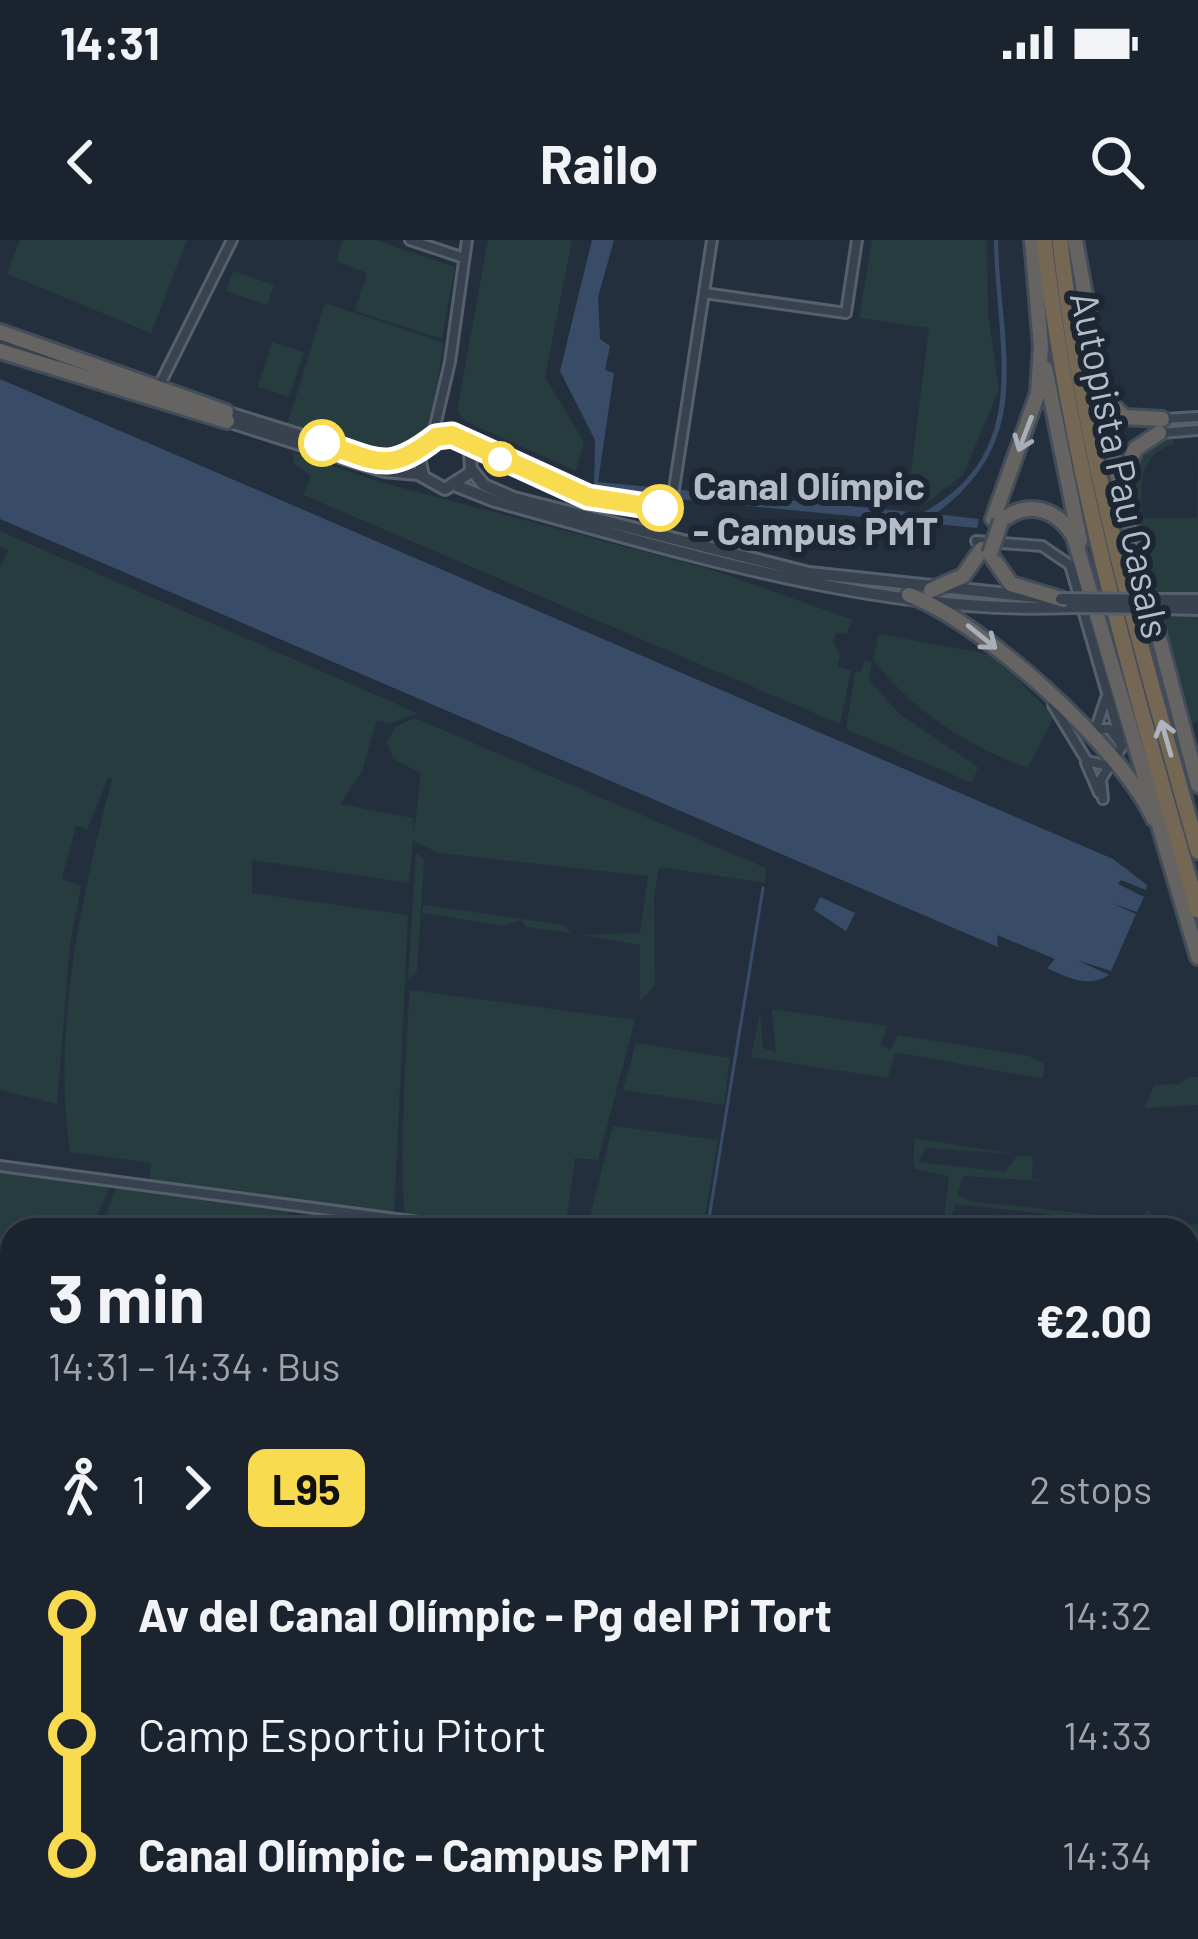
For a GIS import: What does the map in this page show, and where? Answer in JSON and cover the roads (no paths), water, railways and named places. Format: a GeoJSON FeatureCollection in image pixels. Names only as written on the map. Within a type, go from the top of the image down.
{"type":"FeatureCollection","features":[{"type":"Feature","properties":{"kind":"highway"},"geometry":{"type":"LineString","coordinates":[[1032,240],[1041,346],[1087,575]]}},
{"type":"Feature","properties":{"kind":"highway","name":"Autopista Pau Casals"},"geometry":{"type":"LineString","coordinates":[[1044,240],[1065,394],[1094,533],[1198,910]]}},
{"type":"Feature","properties":{"kind":"highway","name":"Autopista Pau Casals"},"geometry":{"type":"LineString","coordinates":[[1060,240],[1076,362],[1107,523],[1198,850]]}},
{"type":"Feature","properties":{"kind":"highway"},"geometry":{"type":"LineString","coordinates":[[1075,240],[1120,490],[1198,784]]}},
{"type":"Feature","properties":{"kind":"highway"},"geometry":{"type":"LineString","coordinates":[[0,336],[159,386],[227,416]]}},
{"type":"Feature","properties":{"kind":"highway"},"geometry":{"type":"LineString","coordinates":[[932,590],[963,576],[997,520],[1038,393],[1041,346]]}},
{"type":"Feature","properties":{"kind":"highway"},"geometry":{"type":"LineString","coordinates":[[0,351],[227,416]]}},
{"type":"Feature","properties":{"kind":"highway"},"geometry":{"type":"LineString","coordinates":[[1101,393],[1124,416],[1161,426]]}},
{"type":"Feature","properties":{"kind":"highway"},"geometry":{"type":"LineString","coordinates":[[1120,490],[1136,449],[1161,426]]}},
{"type":"Feature","properties":{"kind":"highway"},"geometry":{"type":"LineString","coordinates":[[997,520],[1024,509],[1054,514],[1074,537],[1198,957]]}},
{"type":"Feature","properties":{"kind":"highway"},"geometry":{"type":"LineString","coordinates":[[983,548],[1011,584],[1066,603]]}},
{"type":"Feature","properties":{"kind":"highway"},"geometry":{"type":"LineString","coordinates":[[909,595],[970,627],[1046,694],[1149,808],[1173,867]]}},
{"type":"Feature","properties":{"kind":"street"},"geometry":{"type":"LineString","coordinates":[[159,386],[232,240]]}},
{"type":"Feature","properties":{"kind":"street"},"geometry":{"type":"LineString","coordinates":[[410,240],[464,258]]}},
{"type":"Feature","properties":{"kind":"street"},"geometry":{"type":"LineString","coordinates":[[425,479],[419,465],[439,421],[467,240]]}},
{"type":"Feature","properties":{"kind":"street"},"geometry":{"type":"LineString","coordinates":[[672,506],[712,240]]}},
{"type":"Feature","properties":{"kind":"street"},"geometry":{"type":"LineString","coordinates":[[704,293],[846,313],[857,240]]}},
{"type":"Feature","properties":{"kind":"street"},"geometry":{"type":"LineString","coordinates":[[0,336],[445,489],[457,486],[495,501],[775,576],[909,595],[1198,604]]}},
{"type":"Feature","properties":{"kind":"street"},"geometry":{"type":"LineString","coordinates":[[227,416],[388,463],[422,451]]}},
{"type":"Feature","properties":{"kind":"street"},"geometry":{"type":"LineString","coordinates":[[1161,426],[1198,417]]}},
{"type":"Feature","properties":{"kind":"street"},"geometry":{"type":"LineString","coordinates":[[439,421],[493,490],[809,574],[1066,603]]}},
{"type":"Feature","properties":{"kind":"street"},"geometry":{"type":"LineString","coordinates":[[1161,426],[1198,430]]}},
{"type":"Feature","properties":{"kind":"street"},"geometry":{"type":"LineString","coordinates":[[431,440],[454,437],[491,455],[472,465],[457,486]]}},
{"type":"Feature","properties":{"kind":"street"},"geometry":{"type":"LineString","coordinates":[[983,548],[1042,546],[1065,559],[1077,582],[1120,738],[1100,782],[1103,799],[1088,742]]}},
{"type":"Feature","properties":{"kind":"street"},"geometry":{"type":"LineString","coordinates":[[1104,684],[1106,710],[1088,742],[1094,766],[1112,764]]}},
{"type":"Feature","properties":{"kind":"street"},"geometry":{"type":"LineString","coordinates":[[1088,742],[1106,728],[1120,738]]}},
{"type":"Feature","properties":{"kind":"street"},"geometry":{"type":"LineString","coordinates":[[0,1166],[388,1218]]}},
{"type":"Feature","properties":{"kind":"water"},"geometry":{"type":"Polygon","coordinates":[[[592,240],[614,240],[598,297],[600,339],[610,346],[605,370],[614,373],[598,482],[922,513],[958,488],[981,460],[995,427],[1001,393],[994,240],[998,240],[1006,354],[1001,423],[989,455],[968,485],[935,514],[979,519],[977,528],[594,491],[595,440],[560,371],[592,240]]]}},
{"type":"Feature","properties":{"kind":"water"},"geometry":{"type":"Polygon","coordinates":[[[0,379],[1113,859],[1147,885],[1146,890],[1121,880],[1118,884],[1144,897],[1137,912],[1111,903],[1136,914],[1111,971],[1077,960],[1109,975],[1086,981],[1062,975],[1047,968],[1055,959],[997,935],[998,947],[0,519],[0,379]]]}},
{"type":"Feature","properties":{"kind":"water"},"geometry":{"type":"Polygon","coordinates":[[[820,897],[855,913],[846,931],[814,910],[820,897]]]}},
{"type":"Feature","properties":{"kind":"waterway"},"geometry":{"type":"LineString","coordinates":[[709,1218],[763,888]]}},
{"type":"Feature","properties":{"kind":"place","name":"Canal Olímpic - Campus PMT"},"geometry":{"type":"Point","coordinates":[660,508]}}]}
